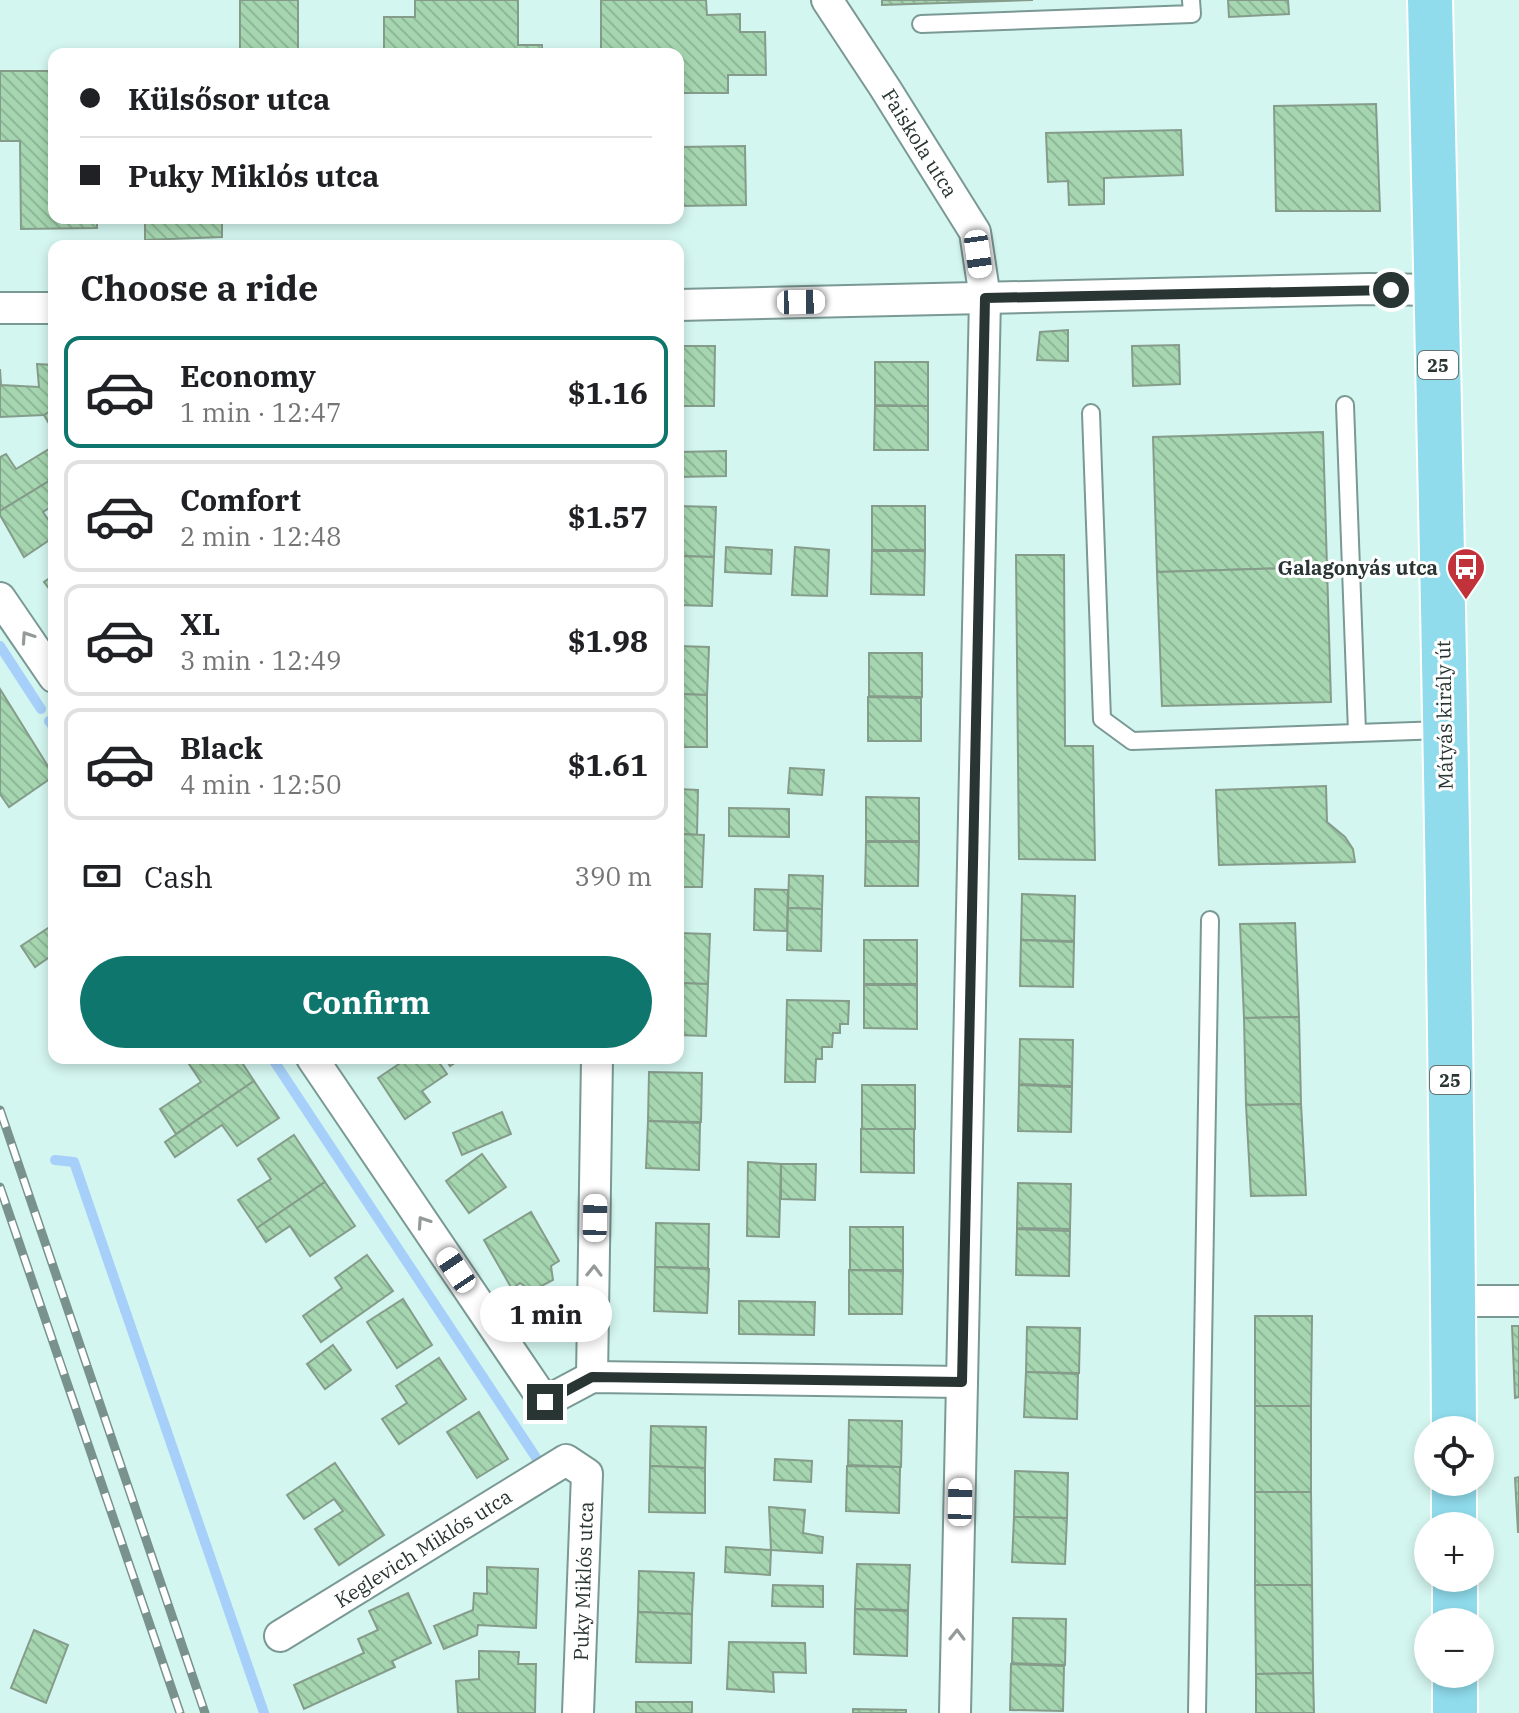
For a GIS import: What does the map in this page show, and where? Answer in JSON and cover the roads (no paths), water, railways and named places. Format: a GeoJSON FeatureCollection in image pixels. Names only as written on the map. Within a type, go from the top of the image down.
{"type":"FeatureCollection","features":[{"type":"Feature","properties":{"kind":"main road","name":"Mátyás király út"},"geometry":{"type":"LineString","coordinates":[[1430,0],[1454,1416]]}},
{"type":"Feature","properties":{"kind":"main road"},"geometry":{"type":"LineString","coordinates":[[1455,1688],[1455,1713]]}},
{"type":"Feature","properties":{"kind":"street","name":"Faiskola utca"},"geometry":{"type":"LineString","coordinates":[[827,0],[975,232],[985,298],[955,1713]]}},
{"type":"Feature","properties":{"kind":"street"},"geometry":{"type":"LineString","coordinates":[[684,305],[1437,290]]}},
{"type":"Feature","properties":{"kind":"street"},"geometry":{"type":"LineString","coordinates":[[0,308],[48,308]]}},
{"type":"Feature","properties":{"kind":"street"},"geometry":{"type":"LineString","coordinates":[[0,598],[48,668]]}},
{"type":"Feature","properties":{"kind":"street"},"geometry":{"type":"LineString","coordinates":[[316,1064],[545,1402],[592,1377],[962,1382]]}},
{"type":"Feature","properties":{"kind":"street"},"geometry":{"type":"LineString","coordinates":[[592,1377],[597,1064]]}},
{"type":"Feature","properties":{"kind":"street"},"geometry":{"type":"LineString","coordinates":[[1454,1301],[1519,1301]]}},
{"type":"Feature","properties":{"kind":"street","name":"Keglevich Miklós utca"},"geometry":{"type":"LineString","coordinates":[[280,1636],[566,1460]]}},
{"type":"Feature","properties":{"kind":"street","name":"Puky Miklós utca"},"geometry":{"type":"LineString","coordinates":[[566,1460],[587,1474],[578,1713]]}},
{"type":"Feature","properties":{"kind":"lane"},"geometry":{"type":"LineString","coordinates":[[921,24],[1192,14],[1191,0]]}},
{"type":"Feature","properties":{"kind":"lane"},"geometry":{"type":"LineString","coordinates":[[1345,405],[1357,732]]}},
{"type":"Feature","properties":{"kind":"lane"},"geometry":{"type":"LineString","coordinates":[[1091,413],[1102,719],[1132,741],[1444,730]]}},
{"type":"Feature","properties":{"kind":"lane"},"geometry":{"type":"LineString","coordinates":[[1197,1713],[1210,920]]}},
{"type":"Feature","properties":{"kind":"waterway"},"geometry":{"type":"LineString","coordinates":[[0,646],[41,709]]}},
{"type":"Feature","properties":{"kind":"waterway"},"geometry":{"type":"LineString","coordinates":[[276,1064],[537,1459]]}},
{"type":"Feature","properties":{"kind":"waterway"},"geometry":{"type":"LineString","coordinates":[[55,1160],[74,1162],[264,1713]]}},
{"type":"Feature","properties":{"kind":"railway"},"geometry":{"type":"LineString","coordinates":[[0,1110],[205,1713]]}},
{"type":"Feature","properties":{"kind":"railway"},"geometry":{"type":"LineString","coordinates":[[0,1187],[180,1713]]}},
{"type":"Feature","properties":{"kind":"place","name":"Galagonyás utca"},"geometry":{"type":"Point","coordinates":[1466,601]}}]}
